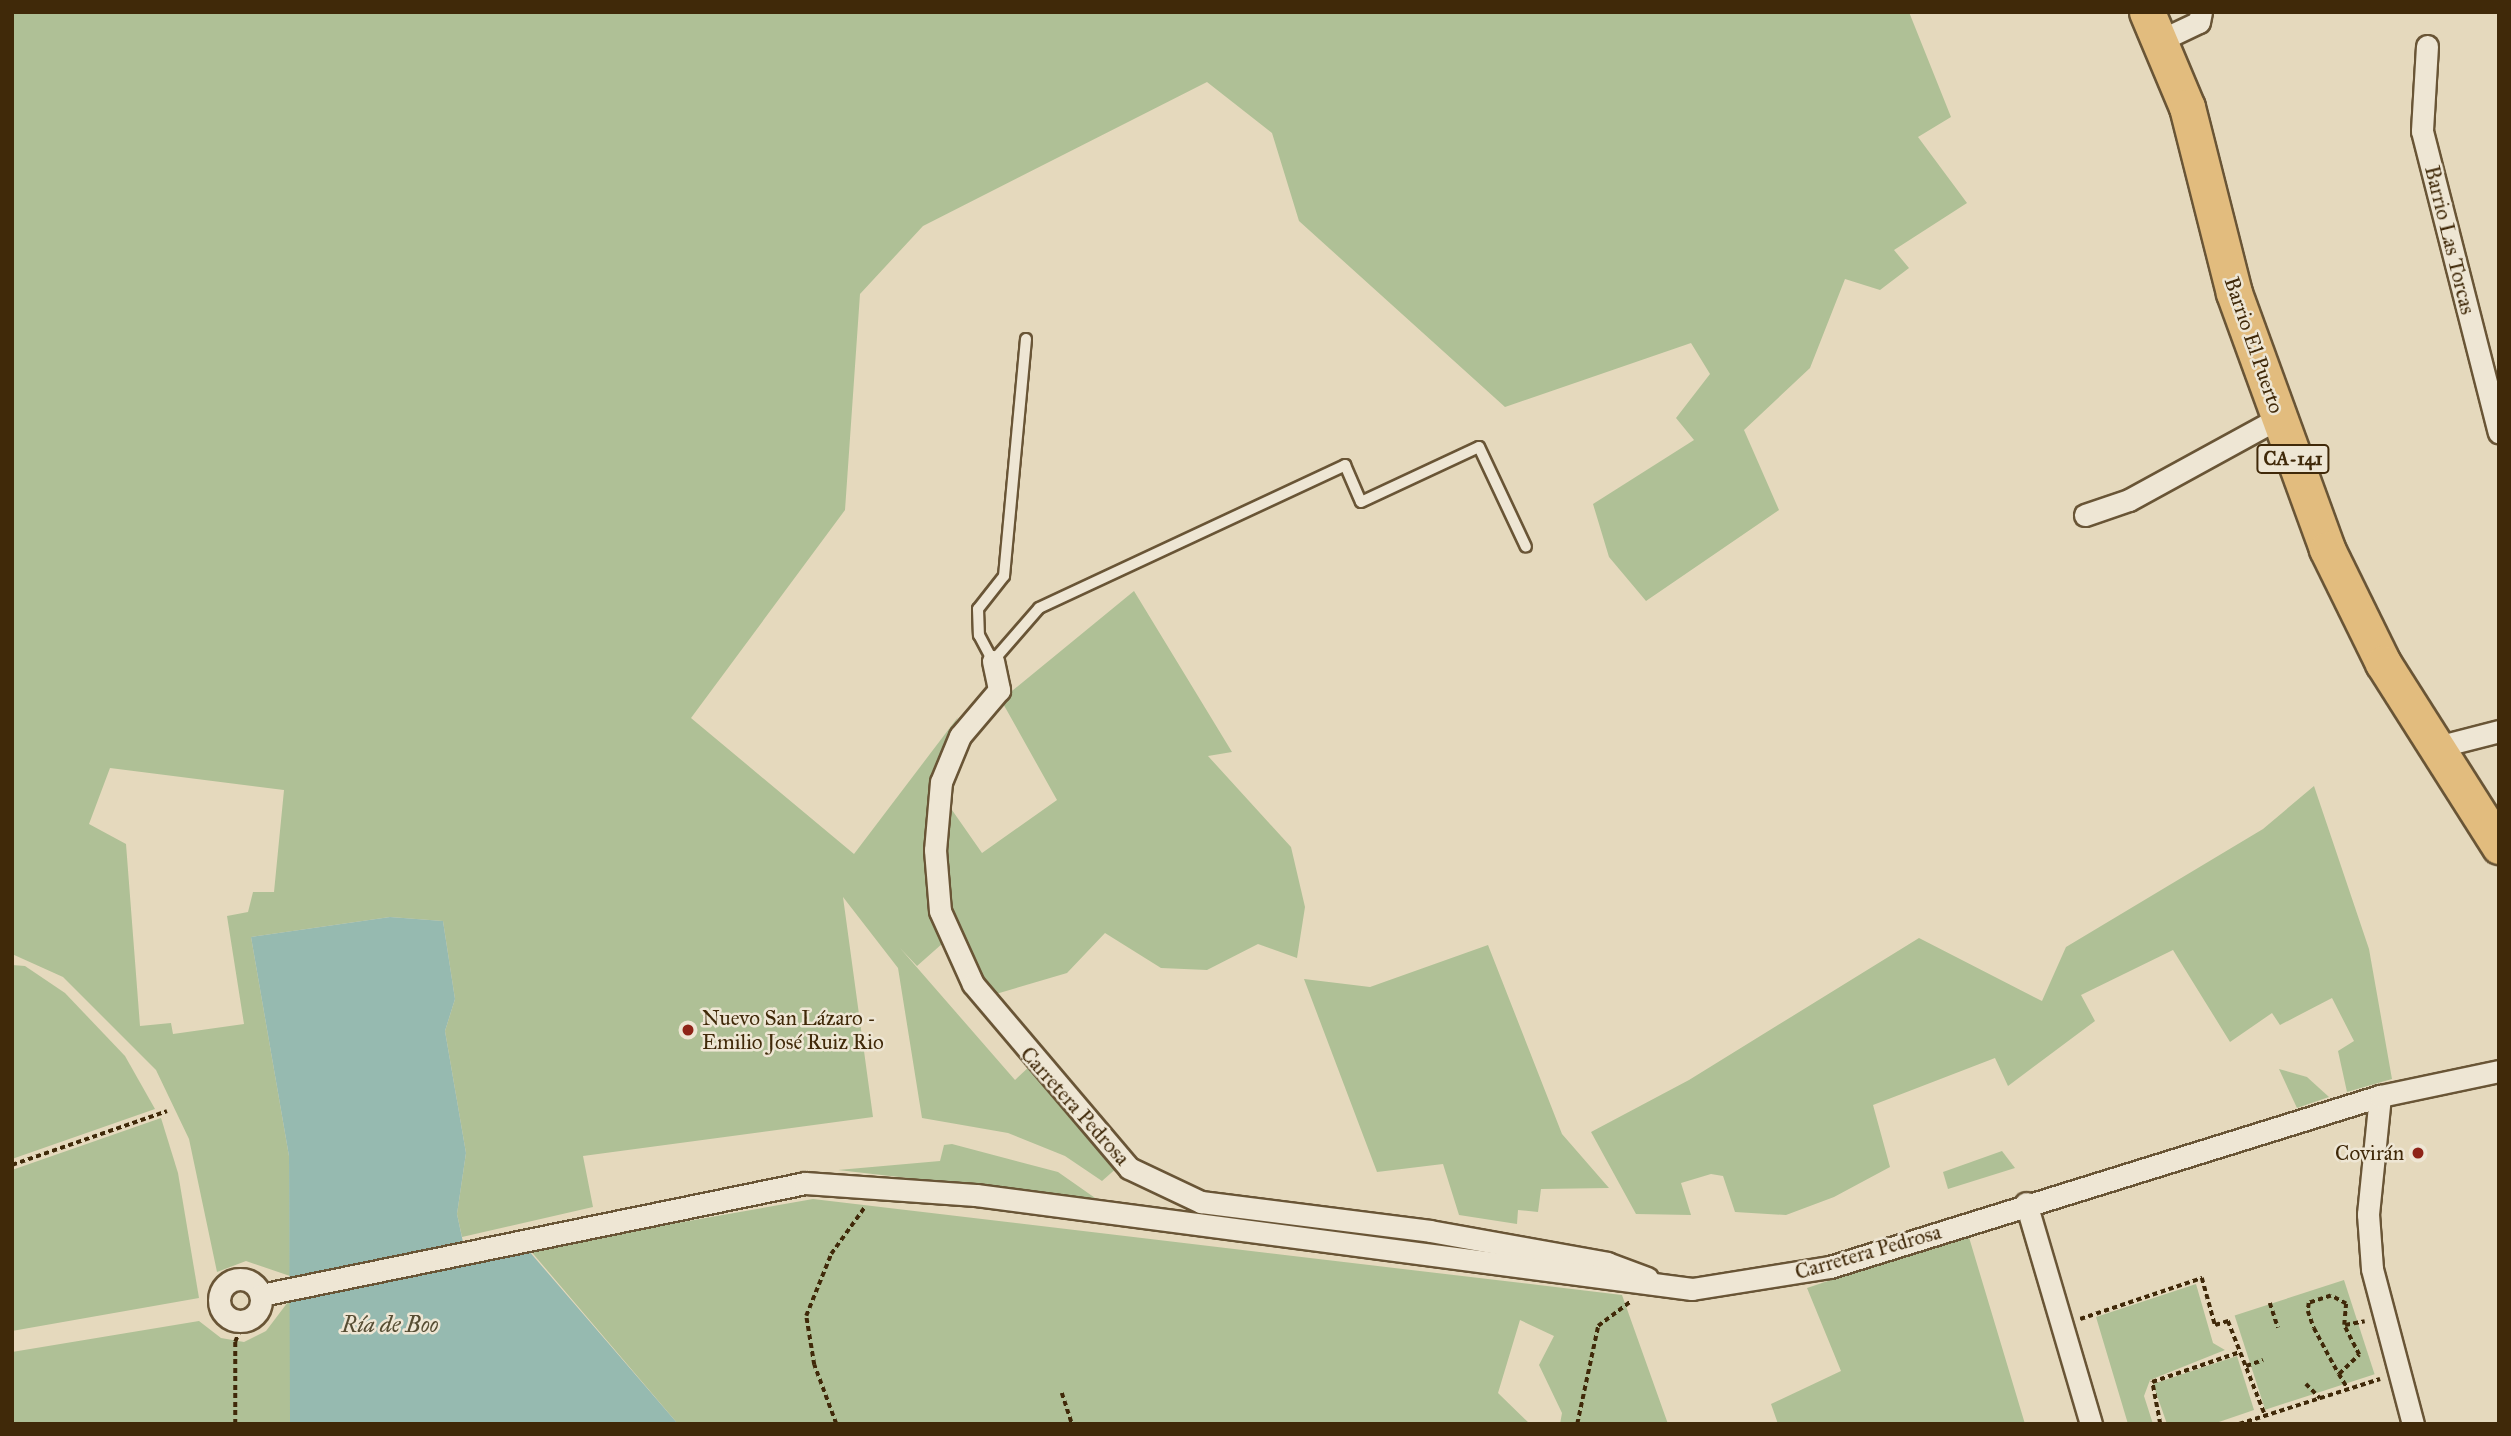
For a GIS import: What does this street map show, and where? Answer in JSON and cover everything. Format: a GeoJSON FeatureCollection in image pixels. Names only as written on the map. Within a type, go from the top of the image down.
{"type":"FeatureCollection","features":[{"type":"Feature","properties":{"kind":"main road","name":"Barrio El Puerto"},"geometry":{"type":"LineString","coordinates":[[2153,26],[2187,107],[2234,293],[2328,548],[2433,748],[2499,846]]}},
{"type":"Feature","properties":{"kind":"street"},"geometry":{"type":"LineString","coordinates":[[2153,26],[2199,22],[2201,12]]}},
{"type":"Feature","properties":{"kind":"street","name":"Barrio Las Torcas"},"geometry":{"type":"LineString","coordinates":[[2427,46],[2422,131],[2499,432]]}},
{"type":"Feature","properties":{"kind":"street"},"geometry":{"type":"LineString","coordinates":[[2085,515],[2129,499],[2279,418]]}},
{"type":"Feature","properties":{"kind":"street","name":"Carretera Pedrosa"},"geometry":{"type":"LineString","coordinates":[[993,661],[999,691],[960,736],[941,782],[935,850],[940,911],[973,984],[1129,1168],[1201,1202],[1430,1231],[1607,1263],[1658,1284]]}},
{"type":"Feature","properties":{"kind":"street"},"geometry":{"type":"LineString","coordinates":[[2433,748],[2499,731]]}},
{"type":"Feature","properties":{"kind":"street","name":"Carretera Pedrosa"},"geometry":{"type":"LineString","coordinates":[[261,1295],[535,1235],[805,1183],[878,1188],[1692,1289],[1830,1268],[2026,1203],[2379,1096],[2499,1071]]}},
{"type":"Feature","properties":{"kind":"street"},"geometry":{"type":"LineString","coordinates":[[2379,1096],[2368,1214],[2372,1269],[2413,1424]]}},
{"type":"Feature","properties":{"kind":"street"},"geometry":{"type":"LineString","coordinates":[[2026,1203],[2091,1424]]}},
{"type":"Feature","properties":{"kind":"street"},"geometry":{"type":"LineString","coordinates":[[240,1278],[261,1295],[255,1316],[243,1322],[223,1313],[220,1292],[240,1278]]}},
{"type":"Feature","properties":{"kind":"lane"},"geometry":{"type":"LineString","coordinates":[[1026,339],[1004,576],[978,609],[979,635],[993,661],[1039,608],[1345,465],[1361,502],[1479,447],[1526,547]]}},
{"type":"Feature","properties":{"kind":"path"},"geometry":{"type":"LineString","coordinates":[[12,1165],[167,1111]]}},
{"type":"Feature","properties":{"kind":"path"},"geometry":{"type":"LineString","coordinates":[[836,1424],[814,1365],[806,1317],[831,1254],[878,1188]]}},
{"type":"Feature","properties":{"kind":"path"},"geometry":{"type":"LineString","coordinates":[[2062,1325],[2202,1278],[2216,1325],[2228,1321],[2264,1416]]}},
{"type":"Feature","properties":{"kind":"path"},"geometry":{"type":"LineString","coordinates":[[1577,1424],[1598,1326],[1658,1284]]}},
{"type":"Feature","properties":{"kind":"path"},"geometry":{"type":"LineString","coordinates":[[2339,1374],[2359,1355],[2344,1325],[2346,1304],[2331,1296],[2309,1303],[2308,1311],[2339,1374],[2348,1389]]}},
{"type":"Feature","properties":{"kind":"path"},"geometry":{"type":"LineString","coordinates":[[2270,1303],[2278,1328]]}},
{"type":"Feature","properties":{"kind":"path"},"geometry":{"type":"LineString","coordinates":[[235,1424],[235,1342],[243,1322]]}},
{"type":"Feature","properties":{"kind":"path"},"geometry":{"type":"LineString","coordinates":[[2160,1424],[2152,1382],[2240,1352]]}},
{"type":"Feature","properties":{"kind":"path"},"geometry":{"type":"LineString","coordinates":[[2246,1366],[2263,1360]]}},
{"type":"Feature","properties":{"kind":"path"},"geometry":{"type":"LineString","coordinates":[[2239,1424],[2399,1373]]}},
{"type":"Feature","properties":{"kind":"path"},"geometry":{"type":"LineString","coordinates":[[2306,1384],[2320,1398]]}},
{"type":"Feature","properties":{"kind":"path"},"geometry":{"type":"LineString","coordinates":[[1062,1393],[1072,1424]]}},
{"type":"Feature","properties":{"kind":"green space"},"geometry":{"type":"Polygon","coordinates":[[[12,12],[1909,12],[1951,117],[1918,137],[1967,203],[1894,250],[1909,268],[1880,290],[1845,279],[1810,368],[1744,430],[1779,510],[1646,601],[1609,557],[1593,504],[1694,440],[1676,418],[1710,374],[1691,343],[1505,407],[1299,221],[1272,133],[1207,82],[923,226],[860,294],[845,510],[691,718],[854,854],[958,717],[932,774],[929,819],[943,943],[917,966],[900,948],[1015,1080],[1031,1065],[1119,1166],[1102,1181],[1065,1156],[1008,1133],[922,1118],[898,968],[843,897],[873,1117],[583,1156],[593,1207],[462,1237],[457,1214],[466,1153],[445,1031],[455,999],[443,921],[390,917],[251,937],[289,1156],[290,1276],[246,1261],[217,1272],[189,1139],[156,1070],[63,977],[12,954],[12,12]],[[110,768],[89,824],[126,844],[140,1026],[171,1023],[173,1034],[244,1024],[227,916],[248,912],[253,892],[274,892],[284,790],[110,768]]]}},
{"type":"Feature","properties":{"kind":"green space"},"geometry":{"type":"Polygon","coordinates":[[[1134,591],[1232,752],[1208,756],[1291,847],[1305,907],[1297,958],[1258,944],[1207,970],[1161,968],[1105,933],[1067,973],[996,994],[969,967],[942,880],[945,800],[982,853],[1057,800],[1001,700],[1134,591]]]}},
{"type":"Feature","properties":{"kind":"green space"},"geometry":{"type":"Polygon","coordinates":[[[2314,786],[2369,949],[2392,1079],[2347,1092],[2338,1051],[2354,1041],[2332,998],[2280,1025],[2272,1013],[2230,1042],[2173,950],[2081,995],[2095,1021],[2008,1086],[1995,1058],[1873,1105],[1890,1167],[1834,1197],[1786,1215],[1735,1212],[1723,1176],[1711,1174],[1681,1183],[1691,1215],[1636,1214],[1591,1132],[1689,1080],[1919,938],[2042,1001],[2066,947],[2263,829],[2314,786]]]}},
{"type":"Feature","properties":{"kind":"green space"},"geometry":{"type":"Polygon","coordinates":[[[1488,945],[1562,1134],[1609,1188],[1541,1189],[1538,1212],[1518,1210],[1517,1224],[1459,1215],[1443,1164],[1377,1172],[1304,979],[1370,987],[1488,945]]]}},
{"type":"Feature","properties":{"kind":"green space"},"geometry":{"type":"Polygon","coordinates":[[[12,965],[25,966],[65,993],[125,1056],[155,1109],[12,1159],[12,965]]]}},
{"type":"Feature","properties":{"kind":"green space"},"geometry":{"type":"Polygon","coordinates":[[[2279,1069],[2307,1077],[2329,1097],[2297,1108],[2279,1069]]]}},
{"type":"Feature","properties":{"kind":"green space"},"geometry":{"type":"Polygon","coordinates":[[[161,1118],[178,1173],[199,1298],[12,1331],[12,1170],[161,1118]]]}},
{"type":"Feature","properties":{"kind":"green space"},"geometry":{"type":"Polygon","coordinates":[[[952,1144],[1058,1172],[1098,1200],[838,1170],[940,1161],[944,1145],[952,1144]]]}},
{"type":"Feature","properties":{"kind":"green space"},"geometry":{"type":"Polygon","coordinates":[[[2002,1151],[2015,1168],[1948,1189],[1943,1172],[2002,1151]]]}},
{"type":"Feature","properties":{"kind":"green space"},"geometry":{"type":"Polygon","coordinates":[[[813,1199],[1622,1295],[1668,1424],[1560,1424],[1562,1413],[1539,1365],[1554,1336],[1520,1320],[1498,1393],[1530,1424],[678,1424],[529,1249],[813,1199]]]}},
{"type":"Feature","properties":{"kind":"green space"},"geometry":{"type":"Polygon","coordinates":[[[1968,1234],[2025,1424],[1778,1424],[1771,1404],[1841,1371],[1807,1288],[1968,1234]]]}},
{"type":"Feature","properties":{"kind":"green space"},"geometry":{"type":"Polygon","coordinates":[[[2344,1280],[2375,1374],[2265,1410],[2235,1316],[2344,1280]]]}},
{"type":"Feature","properties":{"kind":"green space"},"geometry":{"type":"Polygon","coordinates":[[[2196,1284],[2213,1343],[2225,1350],[2150,1380],[2144,1396],[2153,1424],[2128,1424],[2096,1317],[2196,1284]]]}},
{"type":"Feature","properties":{"kind":"green space"},"geometry":{"type":"Polygon","coordinates":[[[291,1298],[290,1424],[12,1424],[12,1352],[199,1321],[221,1338],[244,1342],[266,1331],[291,1298]]]}},
{"type":"Feature","properties":{"kind":"green space"},"geometry":{"type":"Polygon","coordinates":[[[2237,1356],[2254,1410],[2213,1424],[2167,1424],[2153,1384],[2237,1356]]]}},
{"type":"Feature","properties":{"kind":"water","name":"Ría de Boo"},"geometry":{"type":"Polygon","coordinates":[[[390,917],[443,921],[455,999],[445,1031],[466,1153],[457,1214],[467,1261],[528,1250],[678,1424],[290,1424],[289,1156],[251,937],[390,917]]]}},
{"type":"Feature","properties":{"kind":"place","name":"Nuevo San Lázaro - Emilio José Ruiz Rio"},"geometry":{"type":"Point","coordinates":[688,1030]}},
{"type":"Feature","properties":{"kind":"place","name":"Covirán"},"geometry":{"type":"Point","coordinates":[2418,1153]}}]}
